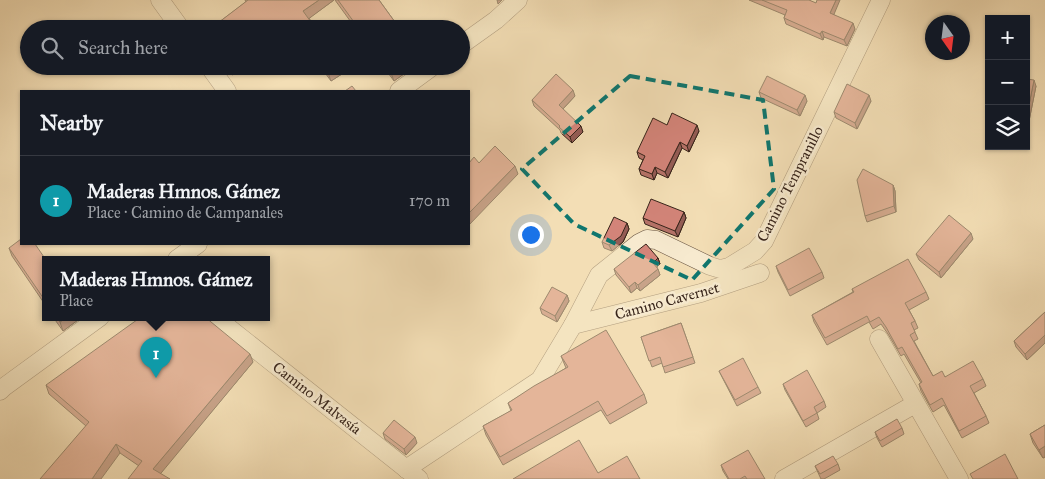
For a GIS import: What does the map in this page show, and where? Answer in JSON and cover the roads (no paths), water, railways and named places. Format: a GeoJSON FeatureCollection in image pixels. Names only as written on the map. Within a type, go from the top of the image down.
{"type":"FeatureCollection","features":[{"type":"Feature","properties":{"kind":"street"},"geometry":{"type":"LineString","coordinates":[[160,0],[174,20]]}},
{"type":"Feature","properties":{"kind":"street"},"geometry":{"type":"LineString","coordinates":[[470,39],[496,20],[518,0]]}},
{"type":"Feature","properties":{"kind":"street","name":"Camino Tempranillo"},"geometry":{"type":"LineString","coordinates":[[413,474],[540,380],[573,325],[599,275],[639,243],[647,239],[656,240],[720,269],[728,267],[755,252],[764,241],[881,0]]}},
{"type":"Feature","properties":{"kind":"street"},"geometry":{"type":"LineString","coordinates":[[215,75],[226,90]]}},
{"type":"Feature","properties":{"kind":"street"},"geometry":{"type":"LineString","coordinates":[[401,90],[421,75]]}},
{"type":"Feature","properties":{"kind":"street"},"geometry":{"type":"LineString","coordinates":[[181,256],[197,245]]}},
{"type":"Feature","properties":{"kind":"street","name":"Camino Cavernet"},"geometry":{"type":"LineString","coordinates":[[573,325],[701,293],[760,273]]}},
{"type":"Feature","properties":{"kind":"street"},"geometry":{"type":"LineString","coordinates":[[0,391],[95,321]]}},
{"type":"Feature","properties":{"kind":"street","name":"Camino Malvasía"},"geometry":{"type":"LineString","coordinates":[[220,321],[413,474]]}},
{"type":"Feature","properties":{"kind":"street"},"geometry":{"type":"LineString","coordinates":[[879,339],[959,479]]}},
{"type":"Feature","properties":{"kind":"street"},"geometry":{"type":"LineString","coordinates":[[784,479],[811,473],[915,404]]}},
{"type":"Feature","properties":{"kind":"place","name":"Maderas Hmnos. Gámez"},"geometry":{"type":"Point","coordinates":[156,378]}}]}
